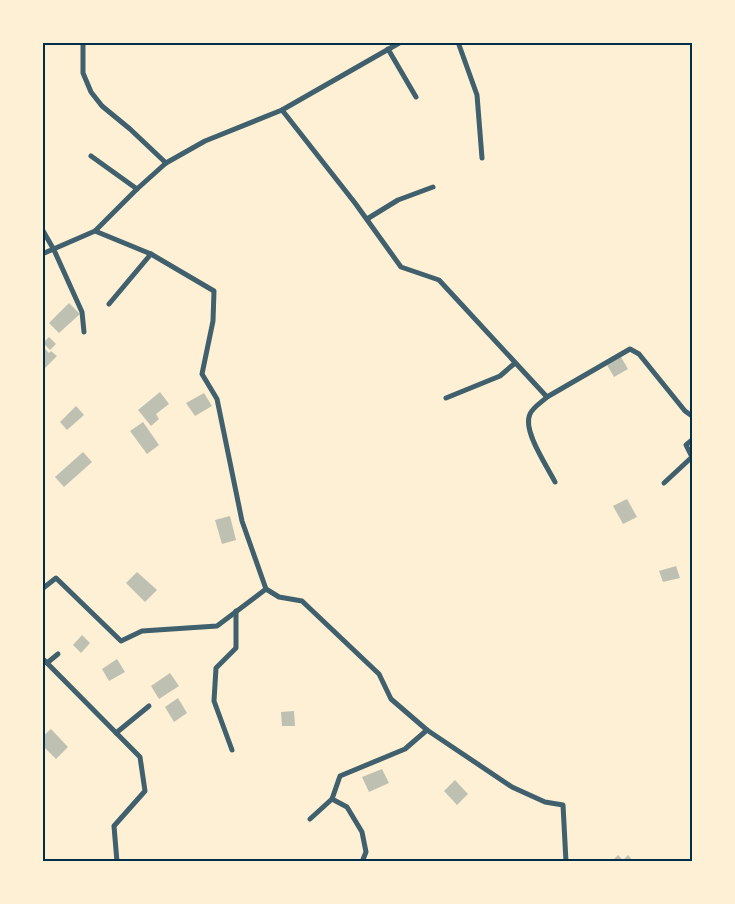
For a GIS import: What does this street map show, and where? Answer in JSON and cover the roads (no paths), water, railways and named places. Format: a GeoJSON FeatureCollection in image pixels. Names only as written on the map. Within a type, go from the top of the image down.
{"type":"FeatureCollection","features":[{"type":"Feature","properties":{"kind":"street"},"geometry":{"type":"LineString","coordinates":[[84,42],[83,73],[91,92],[102,106],[166,163]]}},
{"type":"Feature","properties":{"kind":"street"},"geometry":{"type":"LineString","coordinates":[[42,254],[95,231],[166,163],[206,140],[282,110],[401,42]]}},
{"type":"Feature","properties":{"kind":"street"},"geometry":{"type":"LineString","coordinates":[[458,42],[477,95],[482,158]]}},
{"type":"Feature","properties":{"kind":"street"},"geometry":{"type":"LineString","coordinates":[[388,49],[416,97]]}},
{"type":"Feature","properties":{"kind":"street"},"geometry":{"type":"LineString","coordinates":[[282,110],[367,219],[400,267],[439,280],[547,397]]}},
{"type":"Feature","properties":{"kind":"street"},"geometry":{"type":"LineString","coordinates":[[91,156],[137,189]]}},
{"type":"Feature","properties":{"kind":"street"},"geometry":{"type":"LineString","coordinates":[[367,219],[398,200],[433,187]]}},
{"type":"Feature","properties":{"kind":"street"},"geometry":{"type":"LineString","coordinates":[[42,229],[54,250],[82,312],[84,332]]}},
{"type":"Feature","properties":{"kind":"street"},"geometry":{"type":"LineString","coordinates":[[95,231],[152,254],[214,290],[212,321],[202,374],[217,399],[242,521],[266,589],[278,596],[302,600],[379,674],[391,699],[427,730],[512,787],[545,802],[563,805],[566,862]]}},
{"type":"Feature","properties":{"kind":"street"},"geometry":{"type":"LineString","coordinates":[[109,304],[152,254]]}},
{"type":"Feature","properties":{"kind":"street"},"geometry":{"type":"LineString","coordinates":[[556,482],[532,437],[527,423],[531,412],[547,397],[630,350],[639,354],[685,411],[692,416]]}},
{"type":"Feature","properties":{"kind":"street"},"geometry":{"type":"LineString","coordinates":[[446,398],[500,376],[515,363]]}},
{"type":"Feature","properties":{"kind":"street"},"geometry":{"type":"LineString","coordinates":[[664,483],[692,457],[686,445],[692,440]]}},
{"type":"Feature","properties":{"kind":"street"},"geometry":{"type":"LineString","coordinates":[[42,589],[56,578],[121,641],[142,632],[217,626],[266,589]]}},
{"type":"Feature","properties":{"kind":"street"},"geometry":{"type":"LineString","coordinates":[[232,750],[214,700],[216,668],[236,648],[236,611]]}},
{"type":"Feature","properties":{"kind":"street"},"geometry":{"type":"LineString","coordinates":[[47,663],[58,654]]}},
{"type":"Feature","properties":{"kind":"street"},"geometry":{"type":"LineString","coordinates":[[42,658],[140,757],[145,790],[114,826],[118,862]]}},
{"type":"Feature","properties":{"kind":"street"},"geometry":{"type":"LineString","coordinates":[[116,733],[149,706]]}},
{"type":"Feature","properties":{"kind":"street"},"geometry":{"type":"LineString","coordinates":[[310,819],[332,799],[340,776],[405,749],[427,730]]}},
{"type":"Feature","properties":{"kind":"street"},"geometry":{"type":"LineString","coordinates":[[332,799],[347,807],[362,832],[366,852],[362,862]]}}]}
